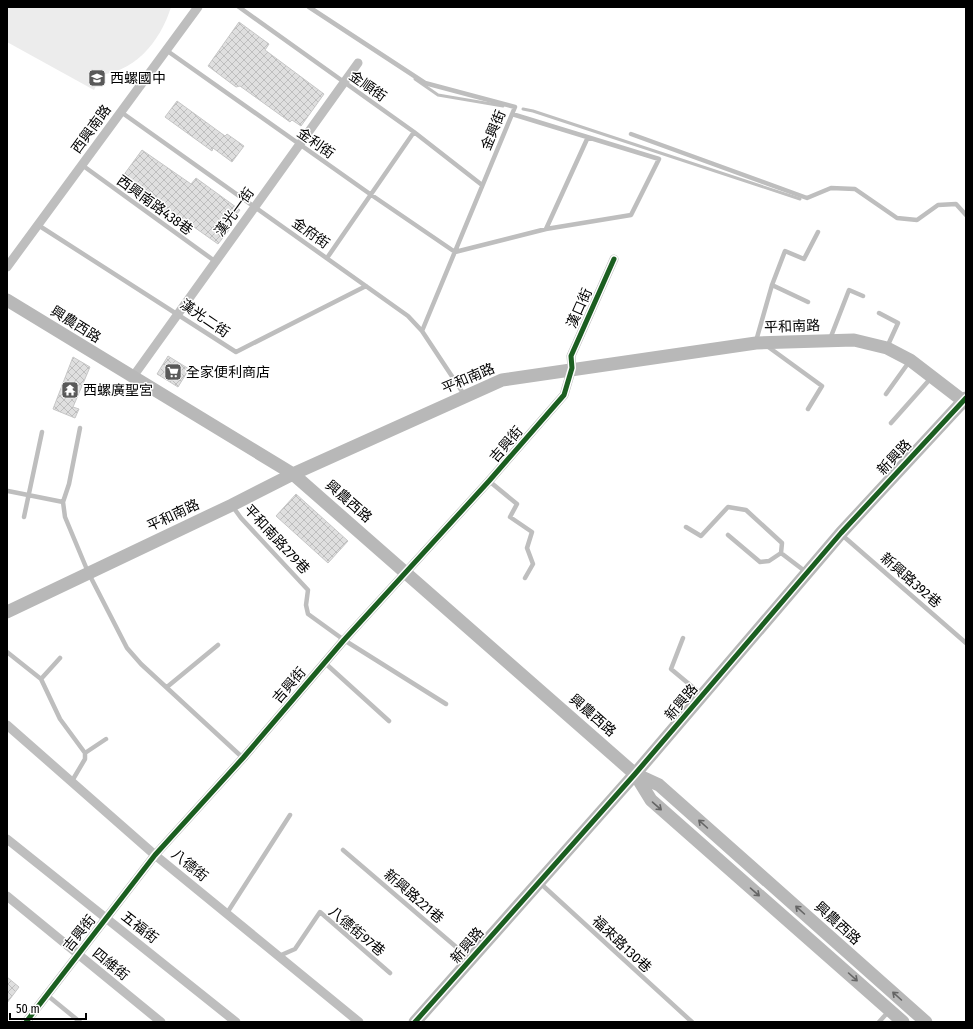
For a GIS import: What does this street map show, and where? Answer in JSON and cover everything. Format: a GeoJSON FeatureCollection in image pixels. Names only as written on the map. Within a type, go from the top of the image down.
{"type":"FeatureCollection","features":[{"type":"Feature","properties":{"kind":"main road","name":"興農西路"},"geometry":{"type":"LineString","coordinates":[[7,300],[132,378],[293,474],[635,774],[651,800],[903,1022]]}},
{"type":"Feature","properties":{"kind":"main road","name":"平和南路"},"geometry":{"type":"LineString","coordinates":[[7,612],[88,572],[232,505],[293,474],[502,380],[572,368],[759,343],[854,340],[887,348],[910,360],[965,400]]}},
{"type":"Feature","properties":{"kind":"main road","name":"新興路"},"geometry":{"type":"LineString","coordinates":[[415,1022],[635,774],[841,533],[965,400]]}},
{"type":"Feature","properties":{"kind":"main road","name":"興農西路"},"geometry":{"type":"LineString","coordinates":[[635,774],[659,784],[926,1022]]}},
{"type":"Feature","properties":{"kind":"street","name":"西興南路"},"geometry":{"type":"LineString","coordinates":[[7,267],[198,7]]}},
{"type":"Feature","properties":{"kind":"street","name":"漢光一街"},"geometry":{"type":"LineString","coordinates":[[132,378],[358,63]]}},
{"type":"Feature","properties":{"kind":"street","name":"漢口街"},"geometry":{"type":"LineString","coordinates":[[572,368],[571,356],[614,258]]}},
{"type":"Feature","properties":{"kind":"street","name":"吉興街"},"geometry":{"type":"LineString","coordinates":[[26,1022],[155,854],[243,758],[344,640],[489,481],[564,395],[572,368]]}},
{"type":"Feature","properties":{"kind":"street","name":"八德街"},"geometry":{"type":"LineString","coordinates":[[7,725],[155,854],[359,1022]]}},
{"type":"Feature","properties":{"kind":"street","name":"五福街"},"geometry":{"type":"LineString","coordinates":[[7,839],[236,1022]]}},
{"type":"Feature","properties":{"kind":"street","name":"四維街"},"geometry":{"type":"LineString","coordinates":[[7,896],[161,1022]]}},
{"type":"Feature","properties":{"kind":"lane","name":"金順街"},"geometry":{"type":"LineString","coordinates":[[239,7],[414,132],[482,184]]}},
{"type":"Feature","properties":{"kind":"lane","name":"金興街"},"geometry":{"type":"LineString","coordinates":[[310,7],[425,83],[515,107],[422,331]]}},
{"type":"Feature","properties":{"kind":"lane","name":"金利街"},"geometry":{"type":"LineString","coordinates":[[166,50],[455,252]]}},
{"type":"Feature","properties":{"kind":"lane","name":"金府街"},"geometry":{"type":"LineString","coordinates":[[121,112],[408,316],[422,331],[465,396]]}},
{"type":"Feature","properties":{"kind":"lane"},"geometry":{"type":"LineString","coordinates":[[455,252],[546,229],[631,215],[659,159],[512,114]]}},
{"type":"Feature","properties":{"kind":"lane"},"geometry":{"type":"LineString","coordinates":[[327,258],[414,132]]}},
{"type":"Feature","properties":{"kind":"lane"},"geometry":{"type":"LineString","coordinates":[[631,134],[807,198],[831,188],[855,189],[897,218],[917,220],[938,205],[956,204],[966,214]]}},
{"type":"Feature","properties":{"kind":"lane"},"geometry":{"type":"LineString","coordinates":[[546,229],[588,137]]}},
{"type":"Feature","properties":{"kind":"lane","name":"西興南路438巷"},"geometry":{"type":"LineString","coordinates":[[82,165],[216,262]]}},
{"type":"Feature","properties":{"kind":"lane","name":"漢光二街"},"geometry":{"type":"LineString","coordinates":[[38,225],[236,352],[366,286]]}},
{"type":"Feature","properties":{"kind":"lane"},"geometry":{"type":"LineString","coordinates":[[808,408],[822,386],[759,343],[772,286],[785,251],[804,259],[818,232]]}},
{"type":"Feature","properties":{"kind":"lane"},"geometry":{"type":"LineString","coordinates":[[772,286],[808,302]]}},
{"type":"Feature","properties":{"kind":"lane"},"geometry":{"type":"LineString","coordinates":[[830,341],[849,290],[863,296]]}},
{"type":"Feature","properties":{"kind":"lane"},"geometry":{"type":"LineString","coordinates":[[879,313],[898,323],[887,348]]}},
{"type":"Feature","properties":{"kind":"lane"},"geometry":{"type":"LineString","coordinates":[[886,394],[910,360]]}},
{"type":"Feature","properties":{"kind":"lane"},"geometry":{"type":"LineString","coordinates":[[892,423],[932,377]]}},
{"type":"Feature","properties":{"kind":"lane"},"geometry":{"type":"LineString","coordinates":[[80,428],[69,484],[63,502],[65,517],[88,572],[127,648],[141,664],[243,758]]}},
{"type":"Feature","properties":{"kind":"lane"},"geometry":{"type":"LineString","coordinates":[[24,517],[42,432]]}},
{"type":"Feature","properties":{"kind":"lane"},"geometry":{"type":"LineString","coordinates":[[489,481],[517,504],[510,518],[532,532],[527,548],[533,564],[525,578]]}},
{"type":"Feature","properties":{"kind":"lane"},"geometry":{"type":"LineString","coordinates":[[8,491],[63,502]]}},
{"type":"Feature","properties":{"kind":"lane","name":"平和南路279巷"},"geometry":{"type":"LineString","coordinates":[[232,505],[240,518],[308,590],[306,605],[308,614],[344,640]]}},
{"type":"Feature","properties":{"kind":"lane"},"geometry":{"type":"LineString","coordinates":[[686,528],[701,536],[728,507],[746,510],[782,543],[780,553],[769,561],[760,562],[728,535]]}},
{"type":"Feature","properties":{"kind":"lane","name":"新興路392巷"},"geometry":{"type":"LineString","coordinates":[[841,533],[966,643]]}},
{"type":"Feature","properties":{"kind":"lane"},"geometry":{"type":"LineString","coordinates":[[780,553],[807,573]]}},
{"type":"Feature","properties":{"kind":"lane"},"geometry":{"type":"LineString","coordinates":[[683,638],[671,669],[703,695]]}},
{"type":"Feature","properties":{"kind":"lane"},"geometry":{"type":"LineString","coordinates":[[344,640],[446,704]]}},
{"type":"Feature","properties":{"kind":"lane"},"geometry":{"type":"LineString","coordinates":[[167,687],[218,645]]}},
{"type":"Feature","properties":{"kind":"lane"},"geometry":{"type":"LineString","coordinates":[[7,652],[41,679],[60,719],[85,753],[85,759],[72,781]]}},
{"type":"Feature","properties":{"kind":"lane"},"geometry":{"type":"LineString","coordinates":[[41,679],[60,658]]}},
{"type":"Feature","properties":{"kind":"lane"},"geometry":{"type":"LineString","coordinates":[[325,663],[389,721]]}},
{"type":"Feature","properties":{"kind":"lane"},"geometry":{"type":"LineString","coordinates":[[85,753],[106,739]]}},
{"type":"Feature","properties":{"kind":"lane"},"geometry":{"type":"LineString","coordinates":[[227,913],[290,815]]}},
{"type":"Feature","properties":{"kind":"lane","name":"新興路221巷"},"geometry":{"type":"LineString","coordinates":[[343,850],[470,959]]}},
{"type":"Feature","properties":{"kind":"lane","name":"福來路130巷"},"geometry":{"type":"LineString","coordinates":[[538,882],[692,1022]]}},
{"type":"Feature","properties":{"kind":"lane","name":"八德街97巷"},"geometry":{"type":"LineString","coordinates":[[279,956],[295,949],[320,912],[390,973]]}},
{"type":"Feature","properties":{"kind":"lane"},"geometry":{"type":"LineString","coordinates":[[46,995],[80,1022]]}},
{"type":"Feature","properties":{"kind":"lane"},"geometry":{"type":"LineString","coordinates":[[879,1022],[890,1010]]}},
{"type":"Feature","properties":{"kind":"shaded area","name":"西螺國中"},"geometry":{"type":"Polygon","coordinates":[[[7,7],[171,7],[159,33],[142,55],[131,64],[119,70],[105,74],[91,75],[99,80],[94,90],[7,42],[7,7]]]}},
{"type":"Feature","properties":{"kind":"building"},"geometry":{"type":"Polygon","coordinates":[[[239,22],[269,44],[265,50],[324,94],[301,126],[292,120],[290,122],[240,86],[236,87],[208,66],[239,22]]]}},
{"type":"Feature","properties":{"kind":"building"},"geometry":{"type":"Polygon","coordinates":[[[177,101],[225,136],[227,134],[244,146],[232,162],[213,148],[212,151],[165,117],[177,101]]]}},
{"type":"Feature","properties":{"kind":"building"},"geometry":{"type":"Polygon","coordinates":[[[142,150],[191,184],[196,178],[240,210],[226,228],[229,230],[218,244],[170,210],[167,214],[120,180],[142,150]]]}},
{"type":"Feature","properties":{"kind":"building","name":"全家便利商店"},"geometry":{"type":"Polygon","coordinates":[[[168,356],[189,369],[178,387],[157,374],[168,356]]]}},
{"type":"Feature","properties":{"kind":"building"},"geometry":{"type":"Polygon","coordinates":[[[73,357],[90,367],[73,407],[79,409],[75,418],[53,409],[73,357]]]}},
{"type":"Feature","properties":{"kind":"building"},"geometry":{"type":"Polygon","coordinates":[[[296,494],[348,541],[328,563],[276,516],[296,494]]]}},
{"type":"Feature","properties":{"kind":"building"},"geometry":{"type":"Polygon","coordinates":[[[7,977],[19,987],[7,1003],[7,977]]]}},
{"type":"Feature","properties":{"kind":"waterway"},"geometry":{"type":"LineString","coordinates":[[415,79],[438,95],[503,106]]}},
{"type":"Feature","properties":{"kind":"waterway"},"geometry":{"type":"LineString","coordinates":[[523,109],[800,199]]}},
{"type":"Feature","properties":{"kind":"cycle path"},"geometry":{"type":"LineString","coordinates":[[26,1022],[155,855],[243,758],[344,640],[489,481],[564,395],[572,368],[571,356],[614,259]]}},
{"type":"Feature","properties":{"kind":"cycle path"},"geometry":{"type":"LineString","coordinates":[[415,1022],[635,774],[841,533],[966,398]]}},
{"type":"Feature","properties":{"kind":"place","name":"西螺國中"},"geometry":{"type":"Point","coordinates":[97,78]}},
{"type":"Feature","properties":{"kind":"place","name":"全家便利商店"},"geometry":{"type":"Point","coordinates":[173,372]}},
{"type":"Feature","properties":{"kind":"place","name":"西螺廣聖宮"},"geometry":{"type":"Point","coordinates":[70,390]}}]}
